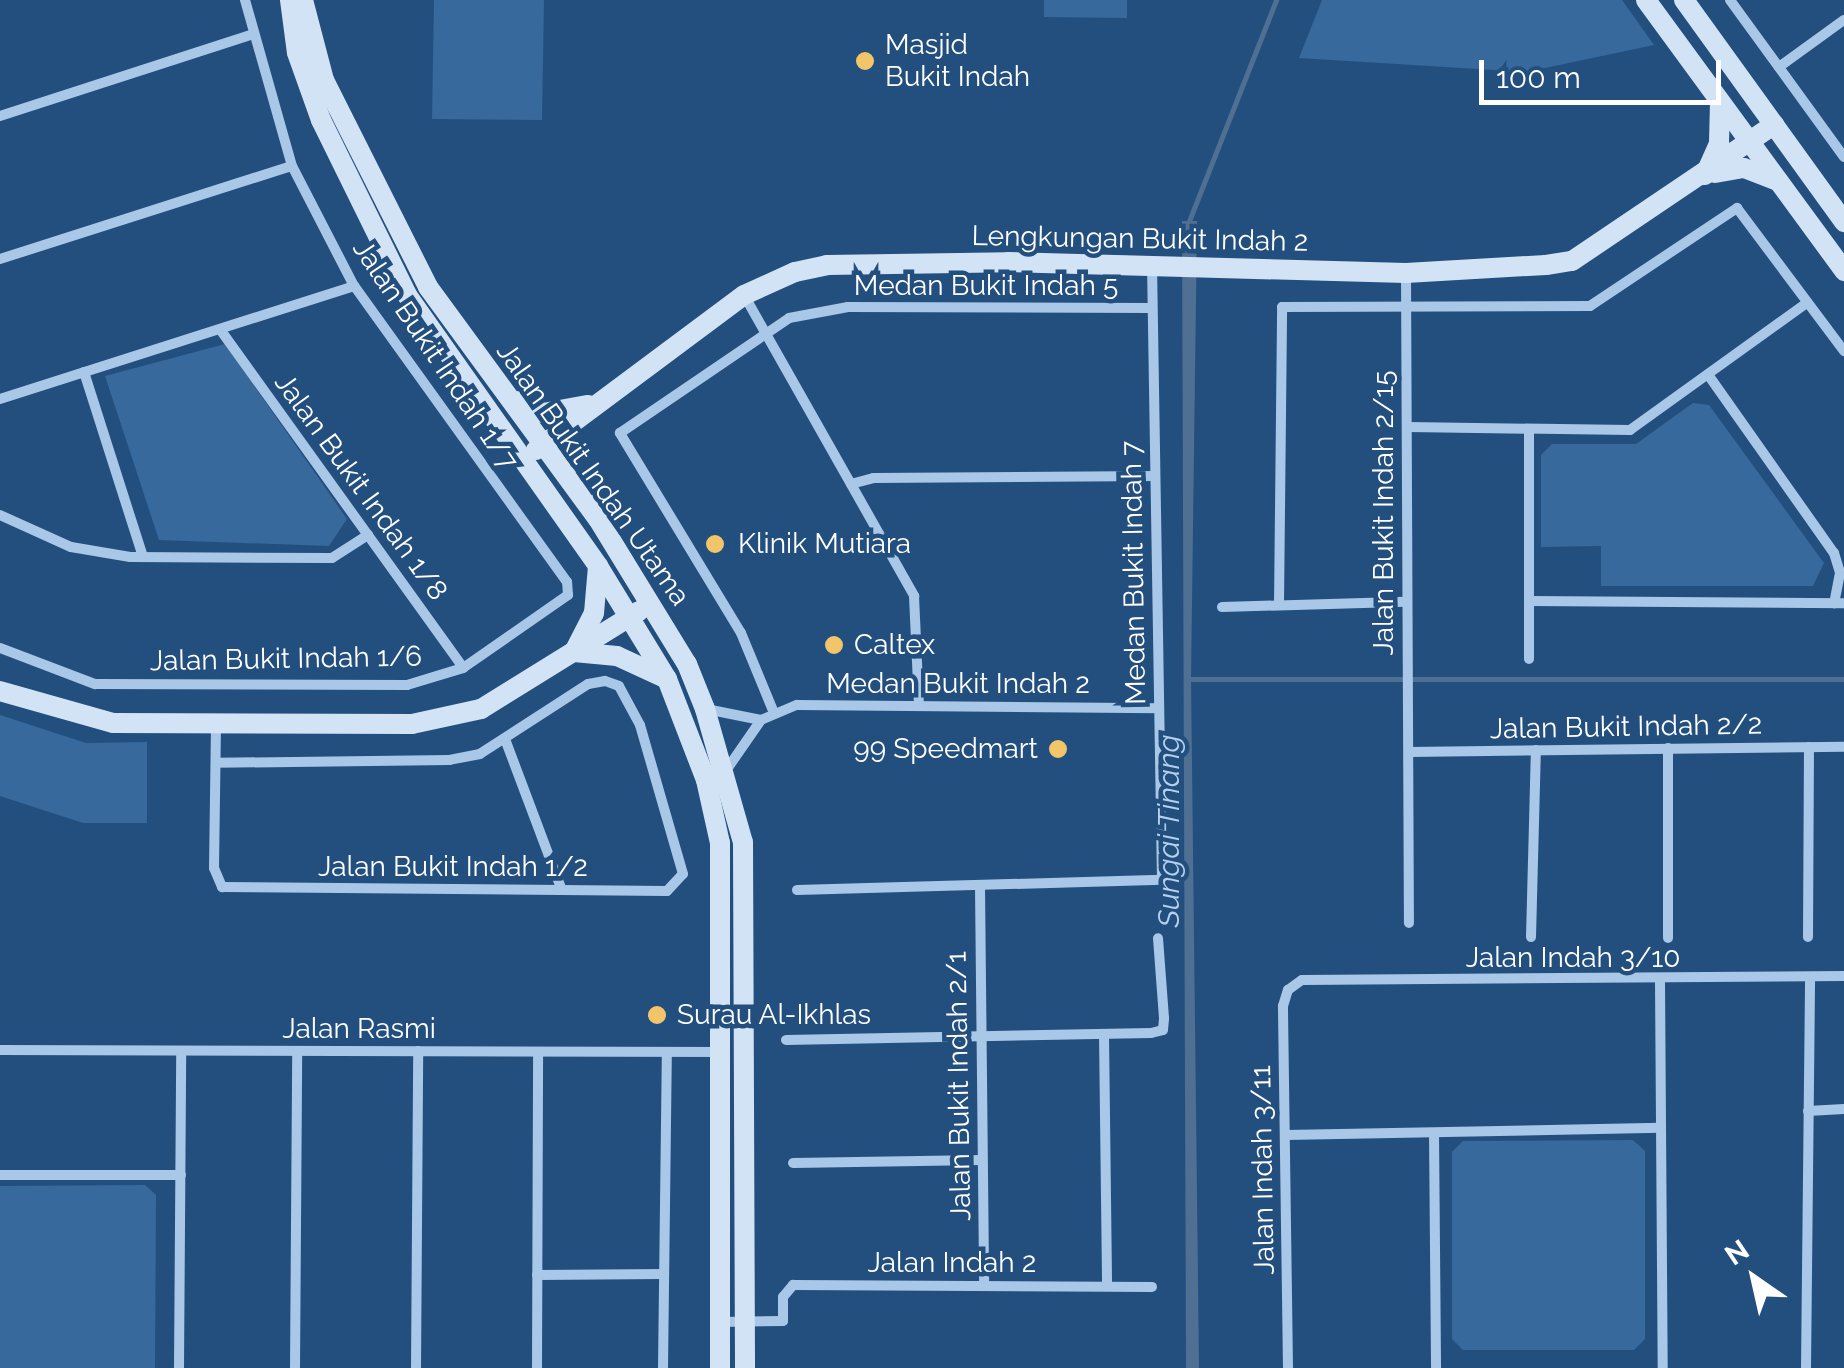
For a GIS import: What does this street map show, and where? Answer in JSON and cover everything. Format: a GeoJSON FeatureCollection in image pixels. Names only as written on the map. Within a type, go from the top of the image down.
{"type":"FeatureCollection","features":[{"type":"Feature","properties":{"kind":"street","name":"Jalan Bukit Indah 1/7"},"geometry":{"type":"LineString","coordinates":[[245,0],[251,35],[292,166],[354,286],[567,582],[560,607]]}},
{"type":"Feature","properties":{"kind":"street","name":"Jalan Bukit Indah Utama"},"geometry":{"type":"LineString","coordinates":[[290,0],[297,53],[321,120],[408,294],[598,566],[667,678],[706,780],[720,842],[720,1368]]}},
{"type":"Feature","properties":{"kind":"street","name":"Jalan Bukit Indah Utama"},"geometry":{"type":"LineString","coordinates":[[303,0],[324,80],[428,286],[566,474],[651,602],[705,709],[743,842],[745,1368]]}},
{"type":"Feature","properties":{"kind":"street"},"geometry":{"type":"LineString","coordinates":[[1646,0],[1844,271]]}},
{"type":"Feature","properties":{"kind":"street"},"geometry":{"type":"LineString","coordinates":[[1684,0],[1844,222]]}},
{"type":"Feature","properties":{"kind":"street"},"geometry":{"type":"LineString","coordinates":[[1730,0],[1844,157]]}},
{"type":"Feature","properties":{"kind":"street"},"geometry":{"type":"LineString","coordinates":[[1779,68],[1844,20]]}},
{"type":"Feature","properties":{"kind":"street"},"geometry":{"type":"LineString","coordinates":[[0,116],[251,35]]}},
{"type":"Feature","properties":{"kind":"street"},"geometry":{"type":"LineString","coordinates":[[1704,177],[1718,143],[1720,102]]}},
{"type":"Feature","properties":{"kind":"street","name":"Lengkungan Bukit Indah 2"},"geometry":{"type":"LineString","coordinates":[[522,460],[744,295],[827,265],[1152,266],[1406,273],[1572,260],[1704,177],[1774,125]]}},
{"type":"Feature","properties":{"kind":"street"},"geometry":{"type":"LineString","coordinates":[[0,258],[292,166]]}},
{"type":"Feature","properties":{"kind":"street"},"geometry":{"type":"LineString","coordinates":[[1704,177],[1744,168],[1778,181]]}},
{"type":"Feature","properties":{"kind":"street"},"geometry":{"type":"LineString","coordinates":[[1280,605],[1282,307],[1590,306],[1736,208],[1844,351]]}},
{"type":"Feature","properties":{"kind":"street","name":"Medan Bukit Indah 7"},"geometry":{"type":"LineString","coordinates":[[980,887],[1162,880],[1152,266]]}},
{"type":"Feature","properties":{"kind":"street","name":"Jalan Bukit Indah 2/15"},"geometry":{"type":"LineString","coordinates":[[1406,273],[1409,923]]}},
{"type":"Feature","properties":{"kind":"street"},"geometry":{"type":"LineString","coordinates":[[0,399],[222,332],[354,286]]}},
{"type":"Feature","properties":{"kind":"street"},"geometry":{"type":"LineString","coordinates":[[744,295],[914,596],[918,706]]}},
{"type":"Feature","properties":{"kind":"street"},"geometry":{"type":"LineString","coordinates":[[1408,427],[1528,432],[1630,430],[1808,303]]}},
{"type":"Feature","properties":{"kind":"street","name":"Medan Bukit Indah 5"},"geometry":{"type":"LineString","coordinates":[[774,713],[741,633],[620,432],[789,318],[848,307],[1152,308]]}},
{"type":"Feature","properties":{"kind":"street","name":"Jalan Bukit Indah 1/8"},"geometry":{"type":"LineString","coordinates":[[222,332],[464,668]]}},
{"type":"Feature","properties":{"kind":"street"},"geometry":{"type":"LineString","coordinates":[[84,372],[142,557]]}},
{"type":"Feature","properties":{"kind":"street"},"geometry":{"type":"LineString","coordinates":[[1529,601],[1839,603],[1840,573],[1834,553],[1708,376]]}},
{"type":"Feature","properties":{"kind":"street"},"geometry":{"type":"LineString","coordinates":[[507,393],[543,413],[600,402]]}},
{"type":"Feature","properties":{"kind":"street"},"geometry":{"type":"LineString","coordinates":[[566,474],[573,430],[600,402]]}},
{"type":"Feature","properties":{"kind":"street"},"geometry":{"type":"LineString","coordinates":[[1528,432],[1529,659]]}},
{"type":"Feature","properties":{"kind":"street"},"geometry":{"type":"LineString","coordinates":[[851,484],[873,478],[1155,476]]}},
{"type":"Feature","properties":{"kind":"street"},"geometry":{"type":"LineString","coordinates":[[0,515],[70,547],[142,557],[332,558],[368,535]]}},
{"type":"Feature","properties":{"kind":"street"},"geometry":{"type":"LineString","coordinates":[[574,652],[594,613],[598,566]]}},
{"type":"Feature","properties":{"kind":"street"},"geometry":{"type":"LineString","coordinates":[[0,692],[113,723],[429,720],[481,709],[651,602]]}},
{"type":"Feature","properties":{"kind":"street"},"geometry":{"type":"LineString","coordinates":[[1222,607],[1406,602]]}},
{"type":"Feature","properties":{"kind":"street","name":"Jalan Bukit Indah 1/6"},"geometry":{"type":"LineString","coordinates":[[0,648],[95,684],[407,685],[464,668],[560,607]]}},
{"type":"Feature","properties":{"kind":"street"},"geometry":{"type":"LineString","coordinates":[[574,652],[617,656],[667,678]]}},
{"type":"Feature","properties":{"kind":"street","name":"Jalan Bukit Indah 1/2"},"geometry":{"type":"LineString","coordinates":[[216,762],[214,868],[222,887],[667,890],[683,874],[678,841],[640,724],[619,686],[588,684],[506,739]]}},
{"type":"Feature","properties":{"kind":"street","name":"Medan Bukit Indah 2"},"geometry":{"type":"LineString","coordinates":[[724,773],[760,720],[798,705],[1158,708]]}},
{"type":"Feature","properties":{"kind":"street"},"geometry":{"type":"LineString","coordinates":[[705,709],[760,720]]}},
{"type":"Feature","properties":{"kind":"street"},"geometry":{"type":"LineString","coordinates":[[216,725],[216,762],[450,760],[506,739],[560,888]]}},
{"type":"Feature","properties":{"kind":"street"},"geometry":{"type":"LineString","coordinates":[[1808,938],[1809,747]]}},
{"type":"Feature","properties":{"kind":"street","name":"Jalan Bukit Indah 2/2"},"geometry":{"type":"LineString","coordinates":[[1409,752],[1844,747]]}},
{"type":"Feature","properties":{"kind":"street"},"geometry":{"type":"LineString","coordinates":[[1668,748],[1668,938]]}},
{"type":"Feature","properties":{"kind":"street"},"geometry":{"type":"LineString","coordinates":[[1532,937],[1536,750]]}},
{"type":"Feature","properties":{"kind":"street"},"geometry":{"type":"LineString","coordinates":[[796,890],[980,887]]}},
{"type":"Feature","properties":{"kind":"street","name":"Jalan Bukit Indah 2/1"},"geometry":{"type":"LineString","coordinates":[[980,887],[984,1285]]}},
{"type":"Feature","properties":{"kind":"street"},"geometry":{"type":"LineString","coordinates":[[786,1040],[1162,1030],[1158,938]]}},
{"type":"Feature","properties":{"kind":"street","name":"Jalan Indah 3/10"},"geometry":{"type":"LineString","coordinates":[[1302,980],[1660,981],[1844,976]]}},
{"type":"Feature","properties":{"kind":"street"},"geometry":{"type":"LineString","coordinates":[[1806,1368],[1810,977]]}},
{"type":"Feature","properties":{"kind":"street","name":"Jalan Indah 3/11"},"geometry":{"type":"LineString","coordinates":[[1288,1368],[1283,1006],[1288,990],[1302,980]]}},
{"type":"Feature","properties":{"kind":"street"},"geometry":{"type":"LineString","coordinates":[[1660,981],[1663,1368]]}},
{"type":"Feature","properties":{"kind":"street"},"geometry":{"type":"LineString","coordinates":[[1104,1034],[1107,1284]]}},
{"type":"Feature","properties":{"kind":"street","name":"Jalan Rasmi"},"geometry":{"type":"LineString","coordinates":[[0,1050],[746,1052]]}},
{"type":"Feature","properties":{"kind":"street"},"geometry":{"type":"LineString","coordinates":[[180,1368],[182,1050]]}},
{"type":"Feature","properties":{"kind":"street"},"geometry":{"type":"LineString","coordinates":[[295,1368],[296,1051]]}},
{"type":"Feature","properties":{"kind":"street"},"geometry":{"type":"LineString","coordinates":[[416,1368],[418,1051]]}},
{"type":"Feature","properties":{"kind":"street"},"geometry":{"type":"LineString","coordinates":[[536,1368],[538,1052]]}},
{"type":"Feature","properties":{"kind":"street"},"geometry":{"type":"LineString","coordinates":[[663,1368],[667,1052]]}},
{"type":"Feature","properties":{"kind":"street"},"geometry":{"type":"LineString","coordinates":[[1808,1111],[1844,1110]]}},
{"type":"Feature","properties":{"kind":"street"},"geometry":{"type":"LineString","coordinates":[[1286,1135],[1661,1128]]}},
{"type":"Feature","properties":{"kind":"street"},"geometry":{"type":"LineString","coordinates":[[1434,1132],[1436,1368]]}},
{"type":"Feature","properties":{"kind":"street"},"geometry":{"type":"LineString","coordinates":[[792,1163],[982,1160]]}},
{"type":"Feature","properties":{"kind":"street"},"geometry":{"type":"LineString","coordinates":[[0,1175],[181,1175]]}},
{"type":"Feature","properties":{"kind":"street"},"geometry":{"type":"LineString","coordinates":[[537,1275],[664,1274]]}},
{"type":"Feature","properties":{"kind":"street","name":"Jalan Indah 2"},"geometry":{"type":"LineString","coordinates":[[744,1322],[782,1321],[784,1297],[792,1285],[1152,1287]]}},
{"type":"Feature","properties":{"kind":"street"},"geometry":{"type":"LineString","coordinates":[[720,1322],[744,1322]]}},
{"type":"Feature","properties":{"kind":"shaded area"},"geometry":{"type":"Polygon","coordinates":[[[434,0],[544,0],[542,120],[432,119],[434,0]]]}},
{"type":"Feature","properties":{"kind":"shaded area"},"geometry":{"type":"Polygon","coordinates":[[[1044,0],[1127,0],[1127,18],[1044,17],[1044,0]]]}},
{"type":"Feature","properties":{"kind":"shaded area"},"geometry":{"type":"Polygon","coordinates":[[[1322,0],[1622,0],[1654,45],[1526,72],[1299,58],[1322,0]]]}},
{"type":"Feature","properties":{"kind":"shaded area"},"geometry":{"type":"Polygon","coordinates":[[[1182,221],[1197,221],[1191,679],[1199,1368],[1186,1368],[1182,221]]]}},
{"type":"Feature","properties":{"kind":"shaded area"},"geometry":{"type":"Polygon","coordinates":[[[225,344],[347,519],[329,546],[159,540],[105,376],[225,344]]]}},
{"type":"Feature","properties":{"kind":"shaded area"},"geometry":{"type":"Polygon","coordinates":[[[1693,403],[1709,405],[1824,563],[1813,586],[1601,586],[1601,546],[1541,547],[1541,455],[1552,444],[1636,444],[1693,403]]]}},
{"type":"Feature","properties":{"kind":"shaded area"},"geometry":{"type":"Polygon","coordinates":[[[0,715],[86,743],[147,742],[147,823],[83,823],[0,796],[0,715]]]}},
{"type":"Feature","properties":{"kind":"shaded area"},"geometry":{"type":"Polygon","coordinates":[[[1633,1140],[1645,1151],[1645,1339],[1634,1350],[1463,1350],[1452,1339],[1452,1152],[1463,1141],[1633,1140]]]}},
{"type":"Feature","properties":{"kind":"shaded area"},"geometry":{"type":"Polygon","coordinates":[[[145,1185],[156,1195],[155,1368],[0,1368],[0,1186],[145,1185]]]}},
{"type":"Feature","properties":{"kind":"waterway","name":"Sungai Tinang"},"geometry":{"type":"LineString","coordinates":[[1189,221],[1276,0]]}},
{"type":"Feature","properties":{"kind":"waterway"},"geometry":{"type":"LineString","coordinates":[[1191,679],[1844,679]]}},
{"type":"Feature","properties":{"kind":"place","name":"Masjid Bukit Indah"},"geometry":{"type":"Point","coordinates":[865,61]}},
{"type":"Feature","properties":{"kind":"place","name":"Klinik Mutiara"},"geometry":{"type":"Point","coordinates":[715,544]}},
{"type":"Feature","properties":{"kind":"place","name":"Caltex"},"geometry":{"type":"Point","coordinates":[834,645]}},
{"type":"Feature","properties":{"kind":"place","name":"99 Speedmart"},"geometry":{"type":"Point","coordinates":[1058,749]}},
{"type":"Feature","properties":{"kind":"place","name":"Surau Al-Ikhlas"},"geometry":{"type":"Point","coordinates":[657,1015]}}]}
